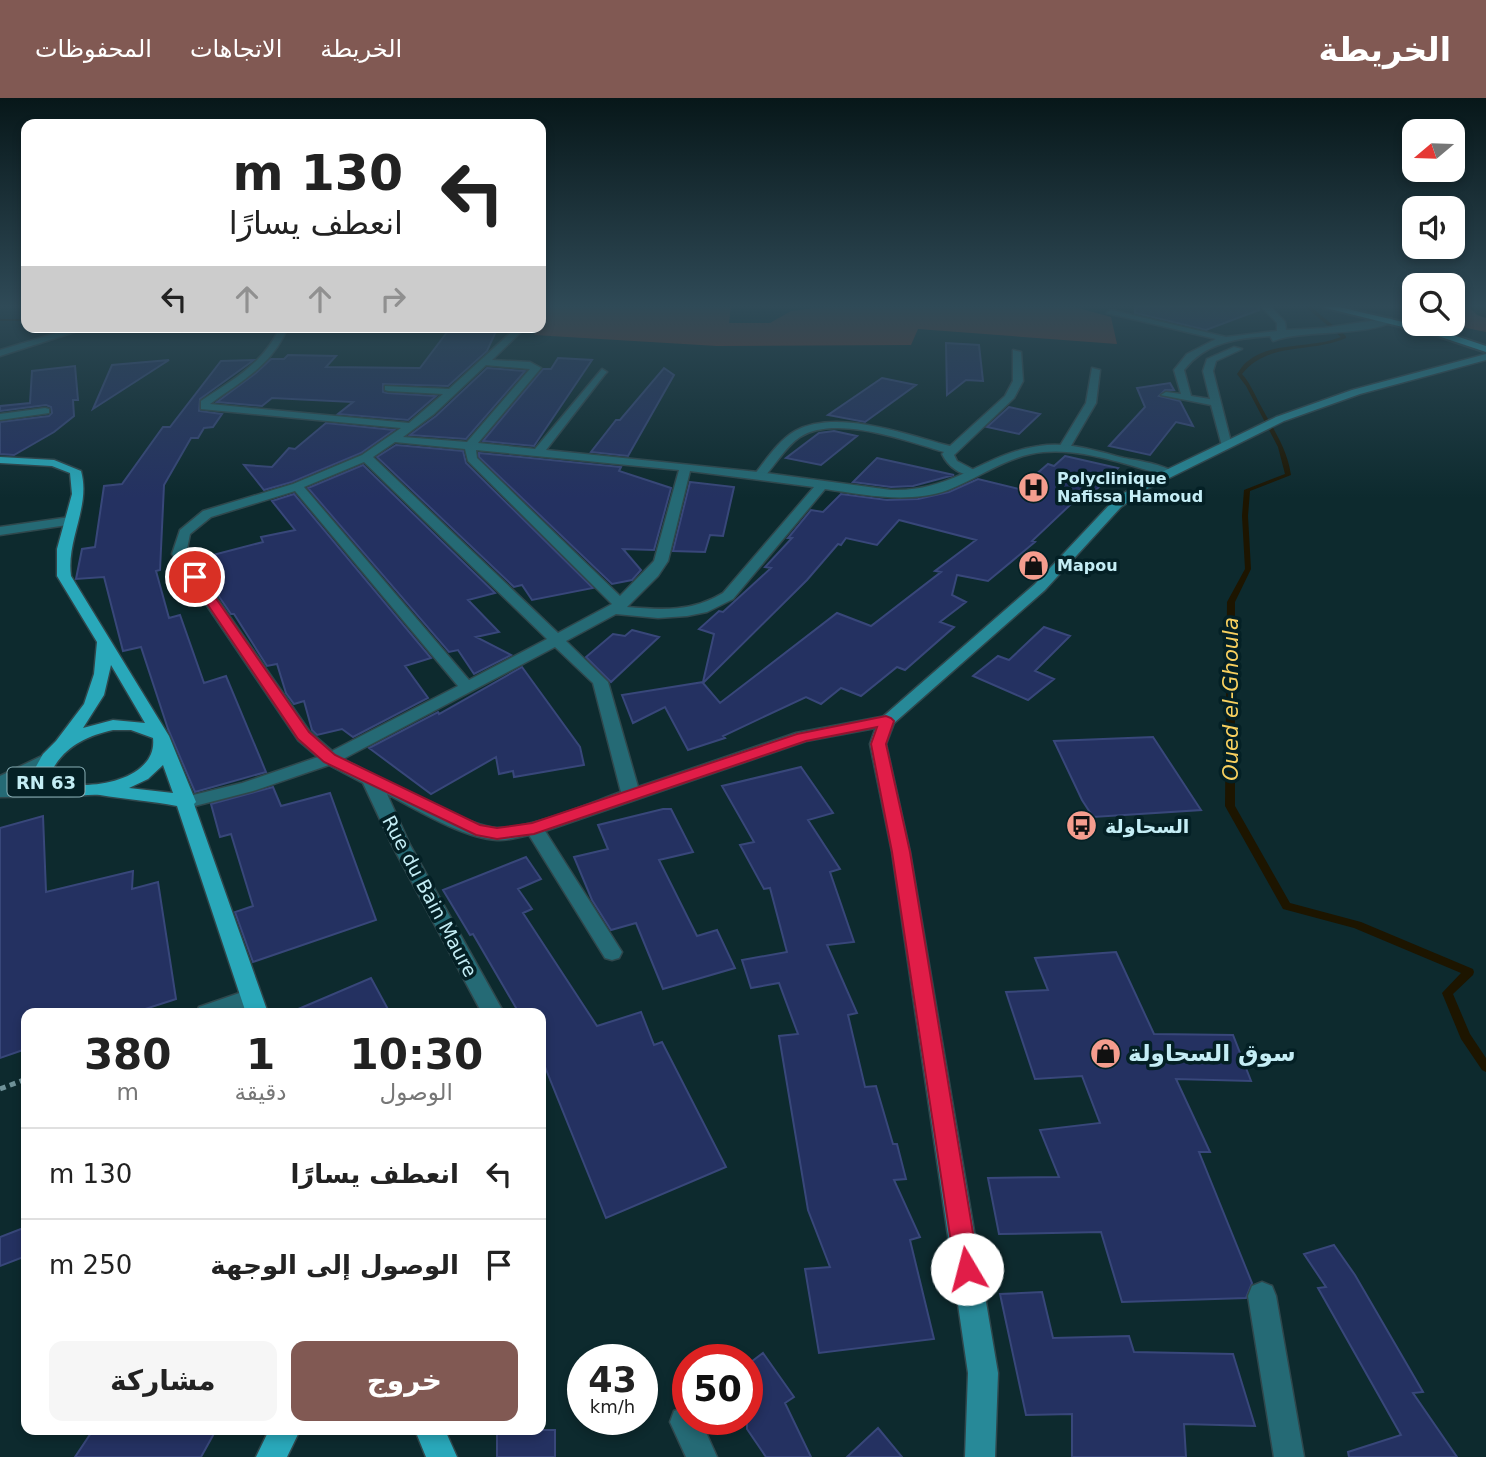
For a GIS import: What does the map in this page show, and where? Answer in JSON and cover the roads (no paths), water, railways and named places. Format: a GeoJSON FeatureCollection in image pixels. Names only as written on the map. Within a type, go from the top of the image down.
{"type":"FeatureCollection","features":[{"type":"Feature","properties":{"kind":"main road"},"geometry":{"type":"LineString","coordinates":[[980,1457],[983,1373],[905,878],[878,744],[886,721],[1040,587],[1117,504],[1169,473],[1280,419],[1356,393],[1443,370]]}},
{"type":"Feature","properties":{"kind":"main road"},"geometry":{"type":"LineString","coordinates":[[0,460],[54,463],[75,471],[79,486],[62,569],[163,739],[187,802],[254,1005]]}},
{"type":"Feature","properties":{"kind":"main road","name":"RN 63"},"geometry":{"type":"LineString","coordinates":[[104,640],[104,676],[98,697],[53,753],[42,772],[43,778],[54,789],[63,792],[146,794],[187,802]]}},
{"type":"Feature","properties":{"kind":"main road","name":"RN 63"},"geometry":{"type":"LineString","coordinates":[[53,753],[83,734],[115,726],[143,726],[163,739],[163,752],[146,772],[112,788],[93,792]]}},
{"type":"Feature","properties":{"kind":"main road"},"geometry":{"type":"LineString","coordinates":[[271,1457],[282,1435]]}},
{"type":"Feature","properties":{"kind":"main road"},"geometry":{"type":"LineString","coordinates":[[432,1435],[442,1457]]}},
{"type":"Feature","properties":{"kind":"street"},"geometry":{"type":"LineString","coordinates":[[255,370],[205,403],[205,407],[411,426]]}},
{"type":"Feature","properties":{"kind":"street"},"geometry":{"type":"LineString","coordinates":[[476,370],[411,426],[366,457],[297,486],[207,514],[184,533],[179,554],[304,736],[330,759],[476,830],[497,834],[534,828],[802,737],[886,721]]}},
{"type":"Feature","properties":{"kind":"street"},"geometry":{"type":"LineString","coordinates":[[534,370],[470,446],[472,459],[617,607],[661,614],[685,613],[719,603],[728,596],[823,484]]}},
{"type":"Feature","properties":{"kind":"street"},"geometry":{"type":"LineString","coordinates":[[972,473],[948,459],[951,450],[1009,398],[1018,381],[1017,370]]}},
{"type":"Feature","properties":{"kind":"street"},"geometry":{"type":"LineString","coordinates":[[1064,449],[1093,404],[1095,370]]}},
{"type":"Feature","properties":{"kind":"street"},"geometry":{"type":"LineString","coordinates":[[1179,370],[1187,398]]}},
{"type":"Feature","properties":{"kind":"street"},"geometry":{"type":"LineString","coordinates":[[1208,370],[1227,446]]}},
{"type":"Feature","properties":{"kind":"street"},"geometry":{"type":"LineString","coordinates":[[538,452],[602,372]]}},
{"type":"Feature","properties":{"kind":"street"},"geometry":{"type":"LineString","coordinates":[[388,388],[452,392]]}},
{"type":"Feature","properties":{"kind":"street"},"geometry":{"type":"LineString","coordinates":[[1166,395],[1216,403]]}},
{"type":"Feature","properties":{"kind":"street"},"geometry":{"type":"LineString","coordinates":[[0,417],[45,411]]}},
{"type":"Feature","properties":{"kind":"street"},"geometry":{"type":"LineString","coordinates":[[760,475],[796,434],[824,425],[860,429],[951,450]]}},
{"type":"Feature","properties":{"kind":"street"},"geometry":{"type":"LineString","coordinates":[[393,439],[760,475],[887,493],[926,493],[943,489],[972,473],[1030,451],[1064,449],[1169,473]]}},
{"type":"Feature","properties":{"kind":"street"},"geometry":{"type":"LineString","coordinates":[[366,457],[600,682],[631,794]]}},
{"type":"Feature","properties":{"kind":"street"},"geometry":{"type":"LineString","coordinates":[[187,802],[247,787],[330,759],[617,607],[653,573],[661,561],[685,468]]}},
{"type":"Feature","properties":{"kind":"street"},"geometry":{"type":"LineString","coordinates":[[297,486],[467,687]]}},
{"type":"Feature","properties":{"kind":"street"},"geometry":{"type":"LineString","coordinates":[[0,531],[70,521]]}},
{"type":"Feature","properties":{"kind":"street"},"geometry":{"type":"LineString","coordinates":[[0,783],[53,753]]}},
{"type":"Feature","properties":{"kind":"street","name":"Rue du Bain Maure"},"geometry":{"type":"LineString","coordinates":[[370,778],[401,845],[490,1008]]}},
{"type":"Feature","properties":{"kind":"street"},"geometry":{"type":"LineString","coordinates":[[0,791],[63,792]]}},
{"type":"Feature","properties":{"kind":"street"},"geometry":{"type":"LineString","coordinates":[[534,828],[612,952]]}},
{"type":"Feature","properties":{"kind":"street"},"geometry":{"type":"LineString","coordinates":[[236,1008],[254,1005]]}},
{"type":"Feature","properties":{"kind":"street"},"geometry":{"type":"LineString","coordinates":[[1262,1296],[1289,1457]]}},
{"type":"Feature","properties":{"kind":"street"},"geometry":{"type":"LineString","coordinates":[[691,1435],[702,1457]]}},
{"type":"Feature","properties":{"kind":"waterway","name":"Oued el-Ghoula"},"geometry":{"type":"LineString","coordinates":[[1242,370],[1239,374],[1281,447],[1288,475],[1247,490],[1245,516],[1248,569],[1231,602],[1230,806],[1287,906],[1357,925],[1469,972],[1447,993],[1465,1036],[1486,1067]]}},
{"type":"Feature","properties":{"kind":"place","name":"Polyclinique Nafissa Hamoud"},"geometry":{"type":"Point","coordinates":[1034,487]}},
{"type":"Feature","properties":{"kind":"place","name":"Mapou"},"geometry":{"type":"Point","coordinates":[1034,565]}},
{"type":"Feature","properties":{"kind":"place","name":"السحاولة"},"geometry":{"type":"Point","coordinates":[1082,826]}},
{"type":"Feature","properties":{"kind":"place","name":"سوق السحاولة"},"geometry":{"type":"Point","coordinates":[1105,1053]}}]}
